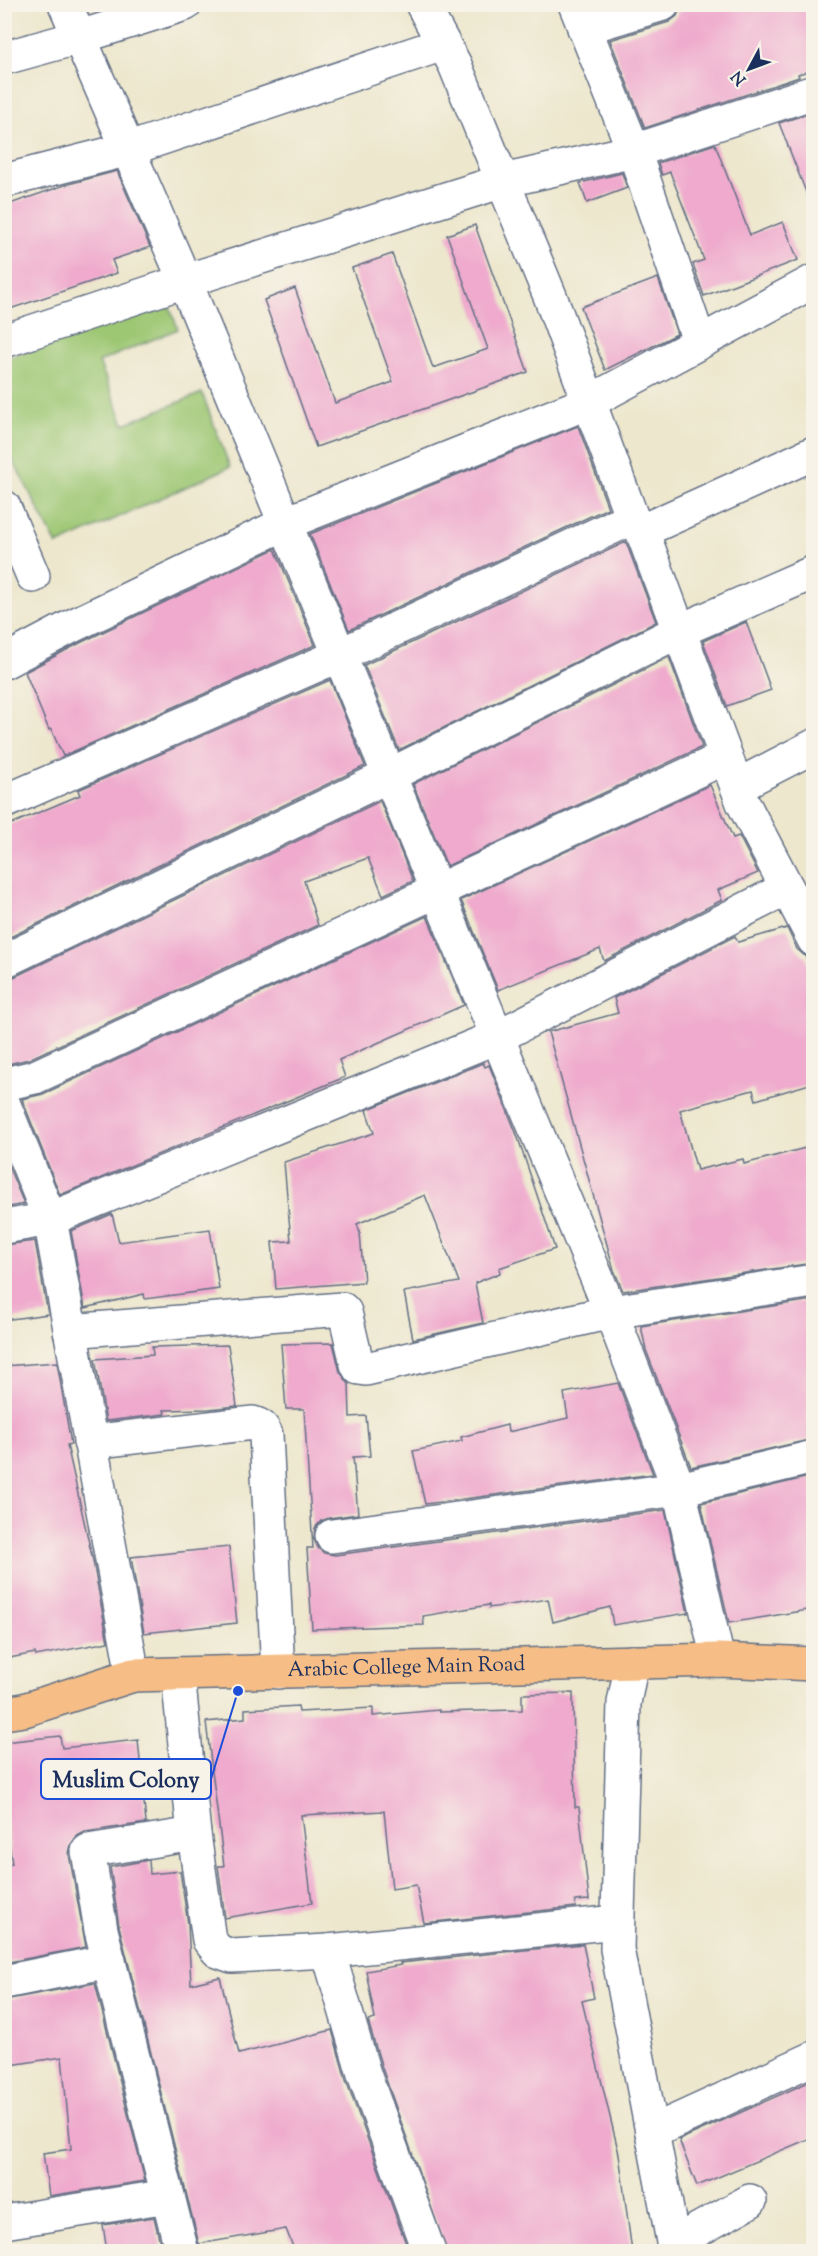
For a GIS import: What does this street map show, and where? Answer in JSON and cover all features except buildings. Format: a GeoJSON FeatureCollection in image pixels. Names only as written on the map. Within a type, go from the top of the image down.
{"type":"FeatureCollection","features":[{"type":"Feature","properties":{"kind":"main road","name":"Arabic College Main Road"},"geometry":{"type":"LineString","coordinates":[[4,1713],[24,1710],[133,1676],[718,1660],[813,1664]]}},
{"type":"Feature","properties":{"kind":"street"},"geometry":{"type":"LineString","coordinates":[[65,4],[185,281],[499,1036],[611,1312],[679,1489],[718,1660]]}},
{"type":"Feature","properties":{"kind":"street"},"geometry":{"type":"LineString","coordinates":[[4,58],[185,4]]}},
{"type":"Feature","properties":{"kind":"street"},"geometry":{"type":"LineString","coordinates":[[422,4],[455,65],[550,296],[743,803],[813,940]]}},
{"type":"Feature","properties":{"kind":"street"},"geometry":{"type":"LineString","coordinates":[[663,4],[580,16],[634,151],[699,341]]}},
{"type":"Feature","properties":{"kind":"street"},"geometry":{"type":"LineString","coordinates":[[4,181],[129,148],[443,44]]}},
{"type":"Feature","properties":{"kind":"street"},"geometry":{"type":"LineString","coordinates":[[4,341],[185,281],[503,181],[634,151],[813,92]]}},
{"type":"Feature","properties":{"kind":"street"},"geometry":{"type":"LineString","coordinates":[[4,663],[72,626],[286,523],[589,402],[813,280]]}},
{"type":"Feature","properties":{"kind":"street"},"geometry":{"type":"LineString","coordinates":[[4,802],[637,525],[813,453]]}},
{"type":"Feature","properties":{"kind":"street"},"geometry":{"type":"LineString","coordinates":[[4,507],[33,576]]}},
{"type":"Feature","properties":{"kind":"street"},"geometry":{"type":"LineString","coordinates":[[4,961],[390,775],[679,631],[813,572]]}},
{"type":"Feature","properties":{"kind":"street"},"geometry":{"type":"LineString","coordinates":[[4,1084],[36,1077],[438,892],[732,772],[813,746]]}},
{"type":"Feature","properties":{"kind":"street"},"geometry":{"type":"LineString","coordinates":[[4,1227],[50,1220],[499,1036],[787,888]]}},
{"type":"Feature","properties":{"kind":"street"},"geometry":{"type":"LineString","coordinates":[[4,1105],[50,1220],[133,1676]]}},
{"type":"Feature","properties":{"kind":"street"},"geometry":{"type":"LineString","coordinates":[[70,1331],[342,1309],[345,1312],[357,1364],[359,1368],[366,1369],[611,1312],[813,1281]]}},
{"type":"Feature","properties":{"kind":"street"},"geometry":{"type":"LineString","coordinates":[[90,1442],[253,1423],[264,1429],[278,1672]]}},
{"type":"Feature","properties":{"kind":"street"},"geometry":{"type":"LineString","coordinates":[[332,1536],[679,1489],[813,1457]]}},
{"type":"Feature","properties":{"kind":"street"},"geometry":{"type":"LineString","coordinates":[[632,1662],[624,1703],[617,1948],[675,2247],[750,2201]]}},
{"type":"Feature","properties":{"kind":"street"},"geometry":{"type":"LineString","coordinates":[[178,1674],[194,1834],[209,1940],[218,1951],[232,1956],[328,1951],[617,1922]]}},
{"type":"Feature","properties":{"kind":"street"},"geometry":{"type":"LineString","coordinates":[[182,2252],[101,1930],[88,1851],[194,1834]]}},
{"type":"Feature","properties":{"kind":"street"},"geometry":{"type":"LineString","coordinates":[[328,1951],[364,2074],[429,2252]]}},
{"type":"Feature","properties":{"kind":"street"},"geometry":{"type":"LineString","coordinates":[[4,1982],[109,1961]]}},
{"type":"Feature","properties":{"kind":"street"},"geometry":{"type":"LineString","coordinates":[[652,2132],[813,2058]]}},
{"type":"Feature","properties":{"kind":"street"},"geometry":{"type":"LineString","coordinates":[[4,2222],[168,2196]]}},
{"type":"Feature","properties":{"kind":"green space"},"geometry":{"type":"Polygon","coordinates":[[[167,300],[178,329],[99,362],[124,424],[202,393],[230,467],[57,545],[5,445],[5,359],[167,300]]]}},
{"type":"Feature","properties":{"kind":"place","name":"Muslim Colony"},"geometry":{"type":"Point","coordinates":[238,1691]}}]}
